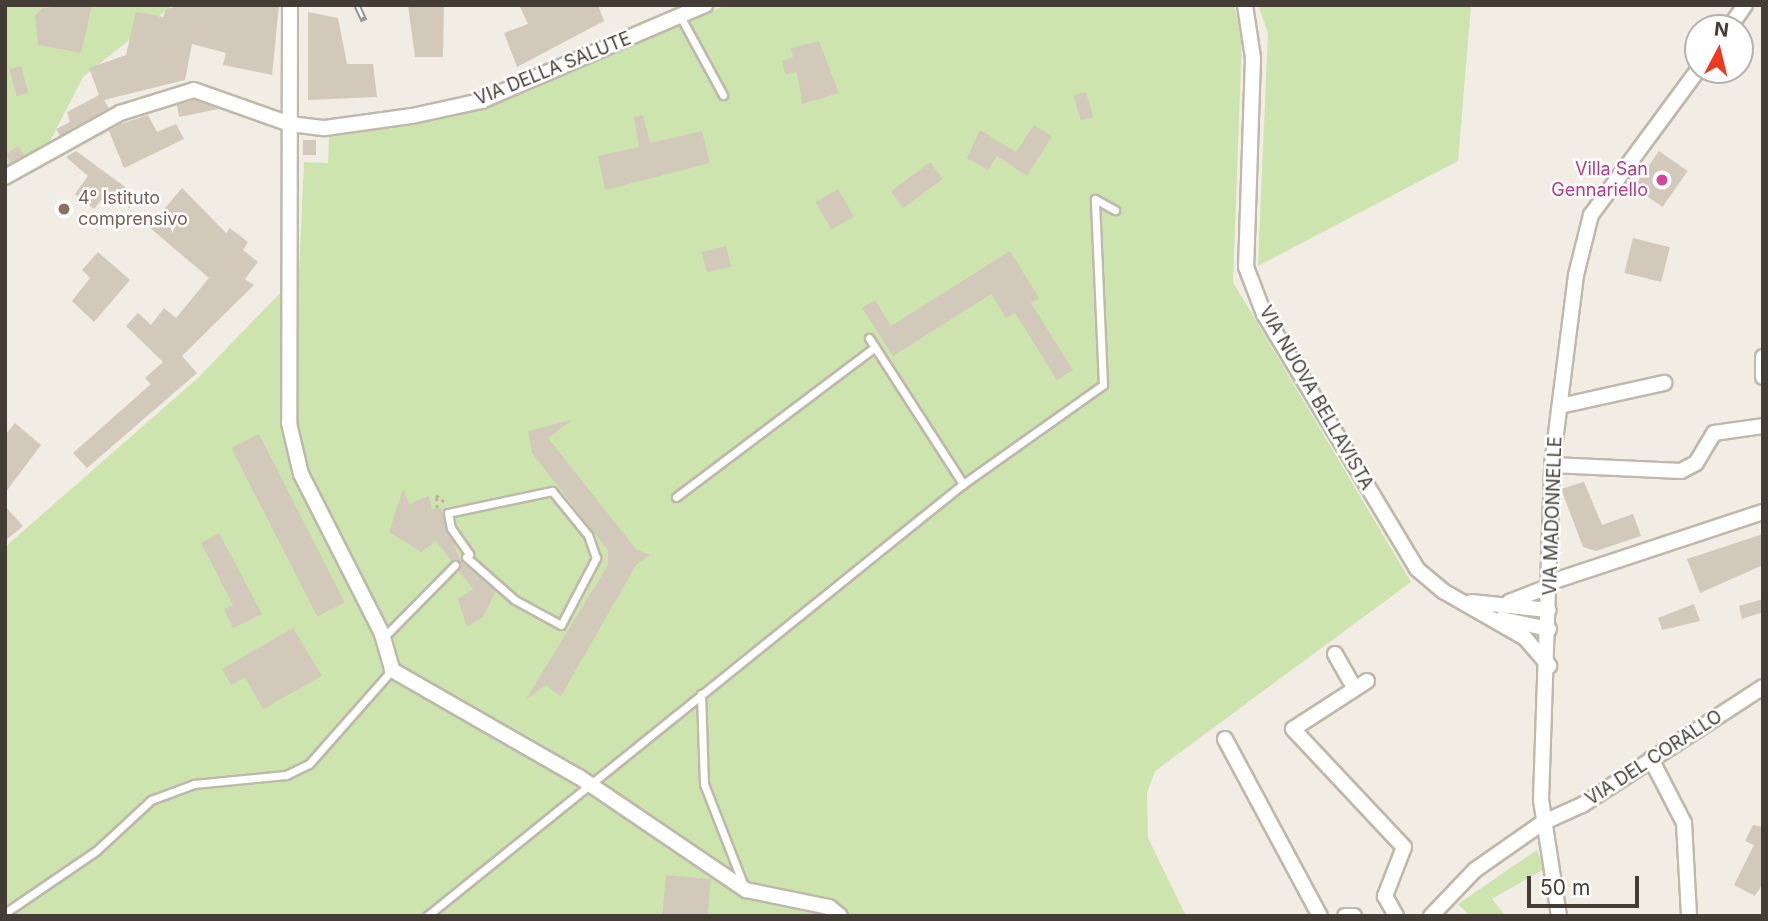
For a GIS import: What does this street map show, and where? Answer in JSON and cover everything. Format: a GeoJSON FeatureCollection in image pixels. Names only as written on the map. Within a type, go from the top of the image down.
{"type":"FeatureCollection","features":[{"type":"Feature","properties":{"kind":"street"},"geometry":{"type":"LineString","coordinates":[[290,5],[289,423],[302,474],[383,638],[392,670],[589,783],[746,890],[829,907],[840,916]]}},
{"type":"Feature","properties":{"kind":"street","name":"VIA DELLA SALUTE"},"geometry":{"type":"LineString","coordinates":[[5,177],[120,113],[194,90],[290,124],[325,128],[481,101],[705,5]]}},
{"type":"Feature","properties":{"kind":"street","name":"VIA NUOVA BELLAVISTA"},"geometry":{"type":"LineString","coordinates":[[1245,5],[1253,58],[1246,267],[1264,314],[1417,569],[1464,601],[1492,610]]}},
{"type":"Feature","properties":{"kind":"street","name":"VIA MADONNELLE"},"geometry":{"type":"LineString","coordinates":[[1559,916],[1542,823],[1549,666],[1552,465],[1576,275],[1591,215],[1688,84]]}},
{"type":"Feature","properties":{"kind":"street"},"geometry":{"type":"LineString","coordinates":[[1763,357],[1763,376]]}},
{"type":"Feature","properties":{"kind":"street"},"geometry":{"type":"LineString","coordinates":[[1560,406],[1664,383]]}},
{"type":"Feature","properties":{"kind":"street"},"geometry":{"type":"LineString","coordinates":[[1552,465],[1681,471],[1696,463],[1714,433],[1763,426]]}},
{"type":"Feature","properties":{"kind":"street"},"geometry":{"type":"LineString","coordinates":[[1492,610],[1551,584],[1763,512]]}},
{"type":"Feature","properties":{"kind":"street"},"geometry":{"type":"LineString","coordinates":[[1492,610],[1549,610]]}},
{"type":"Feature","properties":{"kind":"street"},"geometry":{"type":"LineString","coordinates":[[1492,610],[1549,629]]}},
{"type":"Feature","properties":{"kind":"street"},"geometry":{"type":"LineString","coordinates":[[1492,610],[1525,638],[1549,666]]}},
{"type":"Feature","properties":{"kind":"street"},"geometry":{"type":"LineString","coordinates":[[1335,654],[1361,685],[1293,729],[1404,847],[1385,896],[1396,916]]}},
{"type":"Feature","properties":{"kind":"street","name":"VIA DEL CORALLO"},"geometry":{"type":"LineString","coordinates":[[1431,916],[1475,870],[1542,823],[1582,805],[1763,687]]}},
{"type":"Feature","properties":{"kind":"street"},"geometry":{"type":"LineString","coordinates":[[1225,739],[1320,916]]}},
{"type":"Feature","properties":{"kind":"street"},"geometry":{"type":"LineString","coordinates":[[1651,759],[1684,823],[1689,916]]}},
{"type":"Feature","properties":{"kind":"lane"},"geometry":{"type":"LineString","coordinates":[[680,16],[723,95]]}},
{"type":"Feature","properties":{"kind":"lane"},"geometry":{"type":"LineString","coordinates":[[427,916],[963,484],[1103,385],[1095,199],[1115,210]]}},
{"type":"Feature","properties":{"kind":"lane"},"geometry":{"type":"LineString","coordinates":[[869,338],[963,484]]}},
{"type":"Feature","properties":{"kind":"lane"},"geometry":{"type":"LineString","coordinates":[[676,497],[875,347]]}},
{"type":"Feature","properties":{"kind":"lane"},"geometry":{"type":"LineString","coordinates":[[552,491],[589,535],[596,558],[561,625],[515,600],[468,555],[448,513],[552,491]]}},
{"type":"Feature","properties":{"kind":"lane"},"geometry":{"type":"LineString","coordinates":[[383,638],[431,584],[455,565]]}},
{"type":"Feature","properties":{"kind":"lane"},"geometry":{"type":"LineString","coordinates":[[5,913],[96,851],[151,800],[194,784],[286,775],[309,764],[392,670]]}},
{"type":"Feature","properties":{"kind":"lane"},"geometry":{"type":"LineString","coordinates":[[701,694],[704,784],[746,890]]}},
{"type":"Feature","properties":{"kind":"path"},"geometry":{"type":"LineString","coordinates":[[437,508],[435,497],[442,494],[448,513]]}},
{"type":"Feature","properties":{"kind":"green space"},"geometry":{"type":"Polygon","coordinates":[[[5,5],[173,5],[83,77],[49,143],[5,173],[5,5]]]}},
{"type":"Feature","properties":{"kind":"green space"},"geometry":{"type":"Polygon","coordinates":[[[726,5],[1234,5],[1242,37],[1233,282],[1411,582],[1155,771],[1147,793],[1148,838],[1186,916],[5,916],[5,547],[200,376],[279,294],[298,293],[304,162],[328,163],[329,134],[440,117],[514,96],[726,5]]]}},
{"type":"Feature","properties":{"kind":"green space"},"geometry":{"type":"Polygon","coordinates":[[[1258,5],[1471,5],[1458,161],[1258,266],[1268,33],[1258,5]]]}},
{"type":"Feature","properties":{"kind":"green space"},"geometry":{"type":"Polygon","coordinates":[[[1537,850],[1544,869],[1492,899],[1506,916],[1470,916],[1458,904],[1537,850]]]}},
{"type":"Feature","properties":{"kind":"building"},"geometry":{"type":"Polygon","coordinates":[[[92,5],[81,53],[38,45],[35,16],[42,8],[92,5]]]}},
{"type":"Feature","properties":{"kind":"building"},"geometry":{"type":"Polygon","coordinates":[[[182,5],[279,5],[272,75],[223,65],[226,53],[192,44],[185,80],[104,100],[109,108],[60,136],[56,129],[70,122],[67,112],[99,95],[89,68],[126,55],[136,12],[163,17],[166,9],[182,5]]]}},
{"type":"Feature","properties":{"kind":"building"},"geometry":{"type":"Polygon","coordinates":[[[408,5],[444,5],[443,57],[415,57],[408,5]]]}},
{"type":"Feature","properties":{"kind":"building"},"geometry":{"type":"Polygon","coordinates":[[[519,5],[598,5],[604,21],[517,67],[504,33],[528,24],[519,5]]]}},
{"type":"Feature","properties":{"kind":"building"},"geometry":{"type":"Polygon","coordinates":[[[308,12],[338,18],[347,64],[373,64],[377,97],[308,100],[308,12]]]}},
{"type":"Feature","properties":{"kind":"building"},"geometry":{"type":"Polygon","coordinates":[[[819,41],[839,93],[802,104],[797,72],[785,74],[782,61],[793,57],[791,48],[819,41]]]}},
{"type":"Feature","properties":{"kind":"building"},"geometry":{"type":"Polygon","coordinates":[[[21,66],[28,93],[17,96],[9,69],[21,66]]]}},
{"type":"Feature","properties":{"kind":"building"},"geometry":{"type":"Polygon","coordinates":[[[1086,92],[1093,117],[1081,121],[1074,96],[1086,92]]]}},
{"type":"Feature","properties":{"kind":"building"},"geometry":{"type":"Polygon","coordinates":[[[194,100],[219,109],[179,117],[177,105],[194,100]]]}},
{"type":"Feature","properties":{"kind":"building"},"geometry":{"type":"Polygon","coordinates":[[[148,115],[157,132],[176,124],[184,139],[124,168],[109,131],[76,151],[139,197],[129,208],[108,191],[94,209],[75,194],[88,176],[66,157],[120,124],[148,115]]]}},
{"type":"Feature","properties":{"kind":"building"},"geometry":{"type":"Polygon","coordinates":[[[643,115],[650,143],[702,131],[710,163],[605,190],[598,156],[639,147],[634,117],[643,115]]]}},
{"type":"Feature","properties":{"kind":"building"},"geometry":{"type":"Polygon","coordinates":[[[1034,125],[1052,136],[1027,176],[997,156],[988,170],[967,158],[980,130],[1016,152],[1034,125]]]}},
{"type":"Feature","properties":{"kind":"building"},"geometry":{"type":"Polygon","coordinates":[[[303,140],[316,140],[316,155],[303,155],[303,140]]]}},
{"type":"Feature","properties":{"kind":"building"},"geometry":{"type":"Polygon","coordinates":[[[18,146],[24,155],[12,164],[6,154],[18,146]]]}},
{"type":"Feature","properties":{"kind":"building","name":"Villa San Gennariello"},"geometry":{"type":"Polygon","coordinates":[[[1659,151],[1688,171],[1662,207],[1634,187],[1659,151]]]}},
{"type":"Feature","properties":{"kind":"building"},"geometry":{"type":"Polygon","coordinates":[[[930,162],[943,179],[904,208],[891,191],[930,162]]]}},
{"type":"Feature","properties":{"kind":"building"},"geometry":{"type":"Polygon","coordinates":[[[182,188],[226,233],[230,228],[248,242],[243,250],[258,262],[245,279],[254,285],[182,356],[197,373],[87,468],[73,453],[151,384],[145,378],[163,362],[126,326],[138,313],[151,325],[164,308],[176,318],[209,278],[149,227],[182,188]]]}},
{"type":"Feature","properties":{"kind":"building"},"geometry":{"type":"Polygon","coordinates":[[[838,189],[854,217],[831,230],[815,202],[838,189]]]}},
{"type":"Feature","properties":{"kind":"building"},"geometry":{"type":"Polygon","coordinates":[[[1633,238],[1670,247],[1661,282],[1624,273],[1633,238]]]}},
{"type":"Feature","properties":{"kind":"building"},"geometry":{"type":"Polygon","coordinates":[[[726,246],[731,266],[707,272],[702,252],[726,246]]]}},
{"type":"Feature","properties":{"kind":"building"},"geometry":{"type":"Polygon","coordinates":[[[1010,251],[1039,298],[1031,303],[1073,370],[1057,380],[1015,313],[1006,318],[991,294],[893,356],[862,308],[875,300],[891,326],[1010,251]]]}},
{"type":"Feature","properties":{"kind":"building"},"geometry":{"type":"Polygon","coordinates":[[[98,252],[130,280],[94,322],[72,301],[90,278],[82,270],[98,252]]]}},
{"type":"Feature","properties":{"kind":"building"},"geometry":{"type":"Polygon","coordinates":[[[572,420],[548,438],[636,549],[650,555],[636,565],[561,696],[546,685],[526,699],[608,565],[608,550],[532,453],[528,431],[572,420]]]}},
{"type":"Feature","properties":{"kind":"building"},"geometry":{"type":"Polygon","coordinates":[[[15,423],[41,445],[5,493],[5,435],[15,423]]]}},
{"type":"Feature","properties":{"kind":"building"},"geometry":{"type":"Polygon","coordinates":[[[259,434],[345,602],[317,616],[231,448],[259,434]]]}},
{"type":"Feature","properties":{"kind":"building"},"geometry":{"type":"Polygon","coordinates":[[[1584,482],[1602,525],[1633,514],[1641,536],[1596,551],[1583,547],[1561,489],[1584,482]]]}},
{"type":"Feature","properties":{"kind":"building"},"geometry":{"type":"Polygon","coordinates":[[[403,489],[409,504],[429,496],[432,509],[441,508],[460,560],[496,591],[483,617],[467,627],[458,599],[473,589],[458,570],[460,561],[451,560],[436,541],[421,552],[389,532],[403,489]]]}},
{"type":"Feature","properties":{"kind":"building"},"geometry":{"type":"Polygon","coordinates":[[[5,506],[23,526],[5,541],[5,506]]]}},
{"type":"Feature","properties":{"kind":"building"},"geometry":{"type":"Polygon","coordinates":[[[219,533],[262,614],[233,628],[224,609],[233,605],[201,543],[219,533]]]}},
{"type":"Feature","properties":{"kind":"building"},"geometry":{"type":"Polygon","coordinates":[[[1763,534],[1763,565],[1700,593],[1687,559],[1763,534]]]}},
{"type":"Feature","properties":{"kind":"building"},"geometry":{"type":"Polygon","coordinates":[[[1763,599],[1763,612],[1742,619],[1739,606],[1763,599]]]}},
{"type":"Feature","properties":{"kind":"building"},"geometry":{"type":"Polygon","coordinates":[[[1694,604],[1700,621],[1662,630],[1658,618],[1694,604]]]}},
{"type":"Feature","properties":{"kind":"building"},"geometry":{"type":"Polygon","coordinates":[[[293,628],[322,676],[263,709],[245,677],[231,685],[222,669],[293,628]]]}},
{"type":"Feature","properties":{"kind":"building"},"geometry":{"type":"Polygon","coordinates":[[[1753,825],[1763,827],[1763,883],[1755,896],[1734,885],[1754,845],[1745,841],[1753,825]]]}},
{"type":"Feature","properties":{"kind":"building"},"geometry":{"type":"Polygon","coordinates":[[[666,875],[711,879],[708,916],[662,916],[666,875]]]}},
{"type":"Feature","properties":{"kind":"railway"},"geometry":{"type":"LineString","coordinates":[[357,5],[364,20]]}},
{"type":"Feature","properties":{"kind":"place","name":"Villa San Gennariello"},"geometry":{"type":"Point","coordinates":[1662,180]}},
{"type":"Feature","properties":{"kind":"place","name":"4° Istituto comprensivo"},"geometry":{"type":"Point","coordinates":[64,209]}}]}
